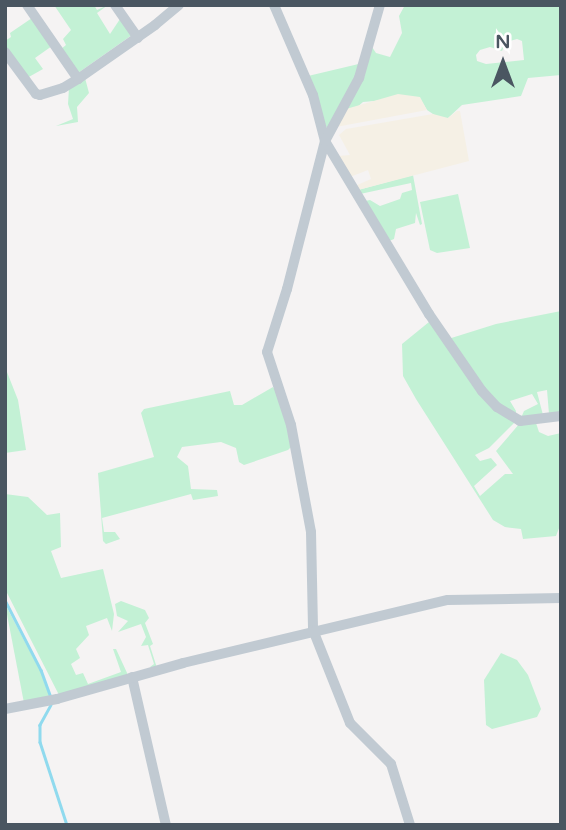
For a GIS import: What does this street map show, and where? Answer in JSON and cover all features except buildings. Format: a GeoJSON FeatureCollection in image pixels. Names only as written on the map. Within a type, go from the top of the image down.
{"type":"FeatureCollection","features":[{"type":"Feature","properties":{"kind":"street"},"geometry":{"type":"LineString","coordinates":[[27,5],[78,79]]}},
{"type":"Feature","properties":{"kind":"street"},"geometry":{"type":"LineString","coordinates":[[115,5],[138,38]]}},
{"type":"Feature","properties":{"kind":"street"},"geometry":{"type":"LineString","coordinates":[[5,52],[36,94],[63,88],[138,38],[179,5]]}},
{"type":"Feature","properties":{"kind":"street"},"geometry":{"type":"LineString","coordinates":[[274,5],[313,95],[324,141],[429,314],[482,391],[497,407],[520,421],[561,416]]}},
{"type":"Feature","properties":{"kind":"street"},"geometry":{"type":"LineString","coordinates":[[380,5],[359,78],[324,141],[287,289],[267,352],[291,425],[311,532],[313,630],[350,723],[391,764],[410,825]]}},
{"type":"Feature","properties":{"kind":"street"},"geometry":{"type":"LineString","coordinates":[[5,709],[57,699],[313,630],[448,600],[561,598]]}},
{"type":"Feature","properties":{"kind":"street"},"geometry":{"type":"LineString","coordinates":[[132,677],[166,825]]}},
{"type":"Feature","properties":{"kind":"green space"},"geometry":{"type":"Polygon","coordinates":[[[54,5],[94,5],[97,10],[108,5],[97,13],[110,34],[120,19],[132,35],[78,73],[61,49],[66,45],[63,39],[71,30],[54,5]]]}},
{"type":"Feature","properties":{"kind":"green space"},"geometry":{"type":"Polygon","coordinates":[[[405,5],[561,5],[561,75],[528,78],[521,96],[462,105],[448,118],[439,118],[427,110],[419,97],[363,102],[328,132],[308,76],[367,62],[372,47],[376,53],[390,57],[402,33],[399,16],[405,5]],[[517,39],[506,42],[502,51],[490,47],[480,50],[476,55],[477,61],[486,64],[524,60],[522,41],[517,39]]]}},
{"type":"Feature","properties":{"kind":"green space"},"geometry":{"type":"Polygon","coordinates":[[[32,18],[52,46],[35,58],[43,69],[27,78],[5,48],[5,41],[11,37],[10,33],[32,18]]]}},
{"type":"Feature","properties":{"kind":"green space"},"geometry":{"type":"Polygon","coordinates":[[[85,78],[89,93],[77,107],[78,122],[56,126],[73,119],[68,104],[69,88],[85,78]]]}},
{"type":"Feature","properties":{"kind":"green space"},"geometry":{"type":"Polygon","coordinates":[[[413,175],[422,224],[420,225],[416,213],[415,223],[396,229],[394,239],[389,241],[365,201],[370,200],[380,206],[400,199],[402,193],[412,190],[411,183],[360,194],[358,190],[413,175]]]}},
{"type":"Feature","properties":{"kind":"green space"},"geometry":{"type":"Polygon","coordinates":[[[458,194],[470,248],[437,253],[430,250],[420,202],[458,194]]]}},
{"type":"Feature","properties":{"kind":"green space"},"geometry":{"type":"Polygon","coordinates":[[[561,311],[561,415],[549,414],[547,390],[537,392],[543,415],[521,418],[524,411],[538,404],[532,394],[510,401],[516,411],[515,422],[489,448],[475,455],[480,461],[491,458],[497,465],[474,486],[480,496],[505,474],[513,474],[496,451],[520,423],[536,423],[539,432],[548,436],[561,433],[561,523],[556,536],[523,539],[521,529],[505,527],[493,520],[416,399],[403,376],[402,344],[429,322],[445,340],[496,324],[561,311]]]}},
{"type":"Feature","properties":{"kind":"green space"},"geometry":{"type":"Polygon","coordinates":[[[5,367],[18,400],[26,450],[5,453],[5,367]]]}},
{"type":"Feature","properties":{"kind":"green space"},"geometry":{"type":"Polygon","coordinates":[[[273,387],[284,405],[291,447],[288,450],[244,465],[239,462],[236,448],[221,442],[182,447],[177,457],[188,466],[191,489],[217,490],[218,496],[193,500],[191,494],[102,518],[104,532],[115,532],[120,539],[106,544],[103,541],[98,473],[154,457],[141,413],[144,409],[230,391],[234,405],[242,405],[273,387]]]}},
{"type":"Feature","properties":{"kind":"green space"},"geometry":{"type":"Polygon","coordinates":[[[5,494],[28,497],[47,515],[60,513],[61,547],[51,551],[61,578],[103,569],[114,614],[112,631],[107,618],[86,626],[89,635],[76,649],[80,658],[71,664],[76,675],[83,673],[88,684],[121,672],[113,649],[116,649],[128,675],[59,695],[5,589],[5,494]]]}},
{"type":"Feature","properties":{"kind":"green space"},"geometry":{"type":"Polygon","coordinates":[[[121,601],[145,610],[149,618],[145,623],[153,644],[150,646],[157,668],[150,667],[154,664],[148,645],[141,646],[146,637],[141,624],[118,632],[128,621],[117,616],[115,604],[121,601]]]}},
{"type":"Feature","properties":{"kind":"green space"},"geometry":{"type":"Polygon","coordinates":[[[5,604],[41,672],[50,698],[24,703],[5,604]]]}},
{"type":"Feature","properties":{"kind":"green space"},"geometry":{"type":"Polygon","coordinates":[[[501,653],[517,660],[528,675],[541,709],[537,717],[492,729],[486,725],[484,680],[501,653]]]}},
{"type":"Feature","properties":{"kind":"sand"},"geometry":{"type":"Polygon","coordinates":[[[398,94],[420,97],[427,110],[336,127],[346,109],[398,94]]]}},
{"type":"Feature","properties":{"kind":"sand"},"geometry":{"type":"Polygon","coordinates":[[[460,111],[469,161],[358,190],[355,186],[371,179],[368,170],[350,177],[338,156],[350,155],[339,135],[346,129],[433,114],[448,118],[460,111]]]}},
{"type":"Feature","properties":{"kind":"waterway"},"geometry":{"type":"LineString","coordinates":[[5,600],[41,670],[51,698]]}},
{"type":"Feature","properties":{"kind":"waterway"},"geometry":{"type":"LineString","coordinates":[[51,705],[40,725],[40,742],[67,825]]}}]}
